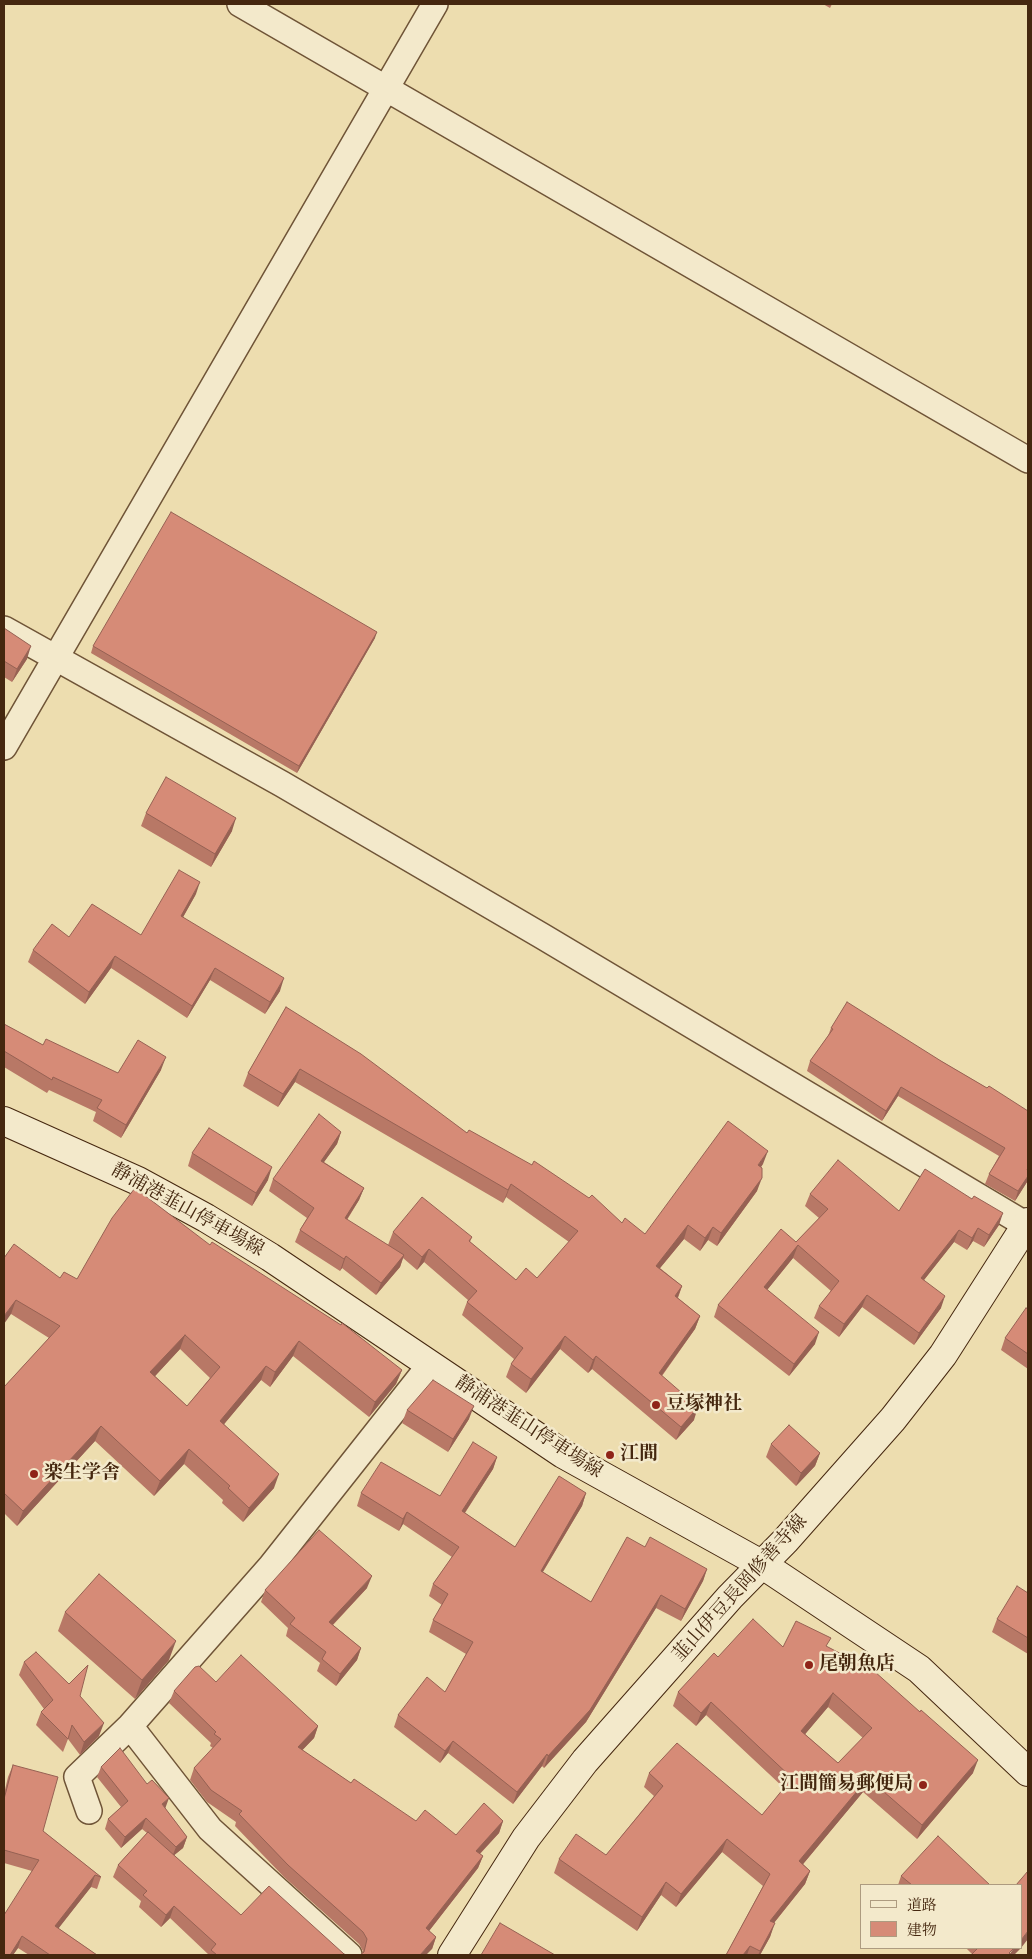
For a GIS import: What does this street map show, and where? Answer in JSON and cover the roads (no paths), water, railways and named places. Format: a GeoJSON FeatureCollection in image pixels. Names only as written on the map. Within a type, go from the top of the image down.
{"type":"FeatureCollection","features":[{"type":"Feature","properties":{"kind":"main road","name":"静浦港韮山停車場線"},"geometry":{"type":"LineString","coordinates":[[4,1120],[138,1181],[206,1218],[270,1257],[563,1454],[763,1565],[920,1669],[1028,1772]]}},
{"type":"Feature","properties":{"kind":"main road","name":"韮山伊豆長岡修善寺線"},"geometry":{"type":"LineString","coordinates":[[452,1955],[526,1838],[585,1761],[730,1597],[763,1565],[893,1419],[943,1356],[1028,1224]]}},
{"type":"Feature","properties":{"kind":"street"},"geometry":{"type":"LineString","coordinates":[[240,4],[1028,460]]}},
{"type":"Feature","properties":{"kind":"street"},"geometry":{"type":"LineString","coordinates":[[4,747],[362,134],[385,87],[435,4]]}},
{"type":"Feature","properties":{"kind":"street"},"geometry":{"type":"LineString","coordinates":[[4,629],[282,784],[1028,1224]]}},
{"type":"Feature","properties":{"kind":"street"},"geometry":{"type":"LineString","coordinates":[[89,1810],[77,1777],[130,1726],[271,1566],[430,1364]]}},
{"type":"Feature","properties":{"kind":"street"},"geometry":{"type":"LineString","coordinates":[[130,1726],[210,1829],[349,1955]]}},
{"type":"Feature","properties":{"kind":"place","name":"豆塚神社"},"geometry":{"type":"Point","coordinates":[656,1405]}},
{"type":"Feature","properties":{"kind":"place","name":"江間"},"geometry":{"type":"Point","coordinates":[610,1455]}},
{"type":"Feature","properties":{"kind":"place","name":"楽生学舎"},"geometry":{"type":"Point","coordinates":[34,1474]}},
{"type":"Feature","properties":{"kind":"place","name":"尾朝魚店"},"geometry":{"type":"Point","coordinates":[809,1665]}},
{"type":"Feature","properties":{"kind":"place","name":"江間簡易郵便局"},"geometry":{"type":"Point","coordinates":[923,1785]}}]}
